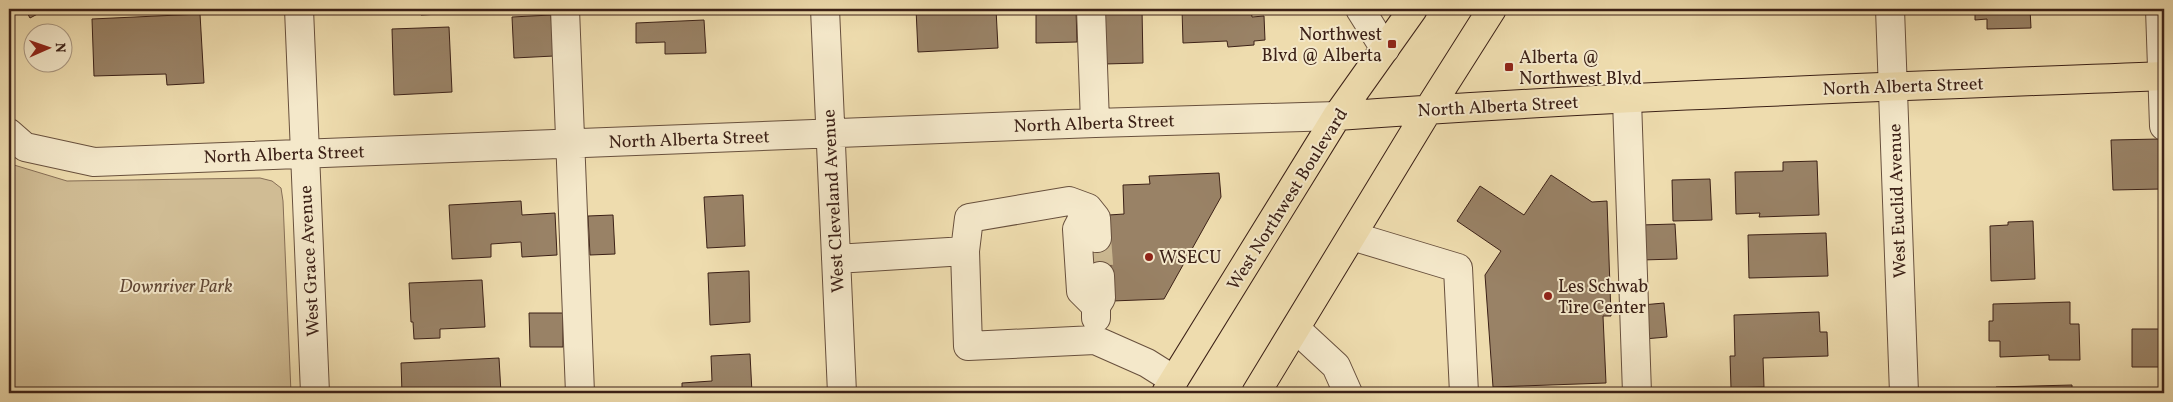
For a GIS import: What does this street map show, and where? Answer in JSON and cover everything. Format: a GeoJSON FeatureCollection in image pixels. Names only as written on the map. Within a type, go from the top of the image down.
{"type":"FeatureCollection","features":[{"type":"Feature","properties":{"kind":"main road","name":"West Northwest Boulevard"},"geometry":{"type":"LineString","coordinates":[[1170,387],[1338,116],[1413,9]]}},
{"type":"Feature","properties":{"kind":"main road"},"geometry":{"type":"LineString","coordinates":[[1256,393],[1428,110],[1492,9]]}},
{"type":"Feature","properties":{"kind":"main road","name":"North Alberta Street"},"geometry":{"type":"LineString","coordinates":[[1338,116],[1892,85],[2163,76]]}},
{"type":"Feature","properties":{"kind":"street","name":"West Grace Avenue"},"geometry":{"type":"LineString","coordinates":[[299,9],[315,393]]}},
{"type":"Feature","properties":{"kind":"street"},"geometry":{"type":"LineString","coordinates":[[564,9],[580,393]]}},
{"type":"Feature","properties":{"kind":"street","name":"West Cleveland Avenue"},"geometry":{"type":"LineString","coordinates":[[824,9],[842,393]]}},
{"type":"Feature","properties":{"kind":"street"},"geometry":{"type":"LineString","coordinates":[[1091,9],[1095,122]]}},
{"type":"Feature","properties":{"kind":"street"},"geometry":{"type":"LineString","coordinates":[[1360,9],[1385,48]]}},
{"type":"Feature","properties":{"kind":"street","name":"West Euclid Avenue"},"geometry":{"type":"LineString","coordinates":[[1890,9],[1904,393]]}},
{"type":"Feature","properties":{"kind":"street"},"geometry":{"type":"LineString","coordinates":[[2160,9],[2164,126]]}},
{"type":"Feature","properties":{"kind":"street"},"geometry":{"type":"LineString","coordinates":[[1627,100],[1637,393]]}},
{"type":"Feature","properties":{"kind":"street","name":"North Alberta Street"},"geometry":{"type":"LineString","coordinates":[[17,140],[94,162],[1095,122],[1338,116]]}},
{"type":"Feature","properties":{"kind":"street"},"geometry":{"type":"LineString","coordinates":[[1097,238],[1096,218],[1088,208],[1070,201],[969,218],[965,251],[968,346],[1095,340],[1147,363],[1170,387]]}},
{"type":"Feature","properties":{"kind":"street"},"geometry":{"type":"LineString","coordinates":[[1088,208],[1077,229],[1081,291],[1096,306]]}},
{"type":"Feature","properties":{"kind":"street"},"geometry":{"type":"LineString","coordinates":[[1352,236],[1458,268],[1464,393]]}},
{"type":"Feature","properties":{"kind":"street"},"geometry":{"type":"LineString","coordinates":[[836,259],[965,251]]}},
{"type":"Feature","properties":{"kind":"street"},"geometry":{"type":"LineString","coordinates":[[1095,340],[1096,306],[1101,298],[1100,276]]}},
{"type":"Feature","properties":{"kind":"street"},"geometry":{"type":"LineString","coordinates":[[1296,330],[1336,366],[1348,393]]}},
{"type":"Feature","properties":{"kind":"green space","name":"Downriver Park"},"geometry":{"type":"Polygon","coordinates":[[[9,161],[14,165],[67,181],[260,178],[272,181],[281,188],[291,393],[9,393],[9,161]]]}},
{"type":"Feature","properties":{"kind":"building"},"geometry":{"type":"Polygon","coordinates":[[[25,9],[47,9],[30,18],[25,9]]]}},
{"type":"Feature","properties":{"kind":"building"},"geometry":{"type":"Polygon","coordinates":[[[421,9],[460,9],[460,13],[421,15],[421,9]]]}},
{"type":"Feature","properties":{"kind":"building"},"geometry":{"type":"Polygon","coordinates":[[[916,9],[996,9],[998,48],[918,52],[916,9]]]}},
{"type":"Feature","properties":{"kind":"building"},"geometry":{"type":"Polygon","coordinates":[[[1036,9],[1076,9],[1077,42],[1036,43],[1036,9]]]}},
{"type":"Feature","properties":{"kind":"building"},"geometry":{"type":"Polygon","coordinates":[[[1103,9],[1142,9],[1143,63],[1104,64],[1103,9]]]}},
{"type":"Feature","properties":{"kind":"building"},"geometry":{"type":"Polygon","coordinates":[[[1182,9],[1251,9],[1252,17],[1264,16],[1265,40],[1254,41],[1254,45],[1228,47],[1227,41],[1183,43],[1182,9]]]}},
{"type":"Feature","properties":{"kind":"building"},"geometry":{"type":"Polygon","coordinates":[[[1975,9],[2030,9],[2031,28],[1987,29],[1987,19],[1975,20],[1975,9]]]}},
{"type":"Feature","properties":{"kind":"building"},"geometry":{"type":"Polygon","coordinates":[[[200,14],[204,83],[167,85],[166,74],[94,76],[92,19],[200,14]]]}},
{"type":"Feature","properties":{"kind":"building"},"geometry":{"type":"Polygon","coordinates":[[[551,15],[554,56],[514,58],[512,17],[551,15]]]}},
{"type":"Feature","properties":{"kind":"building"},"geometry":{"type":"Polygon","coordinates":[[[704,20],[706,53],[665,54],[665,42],[636,43],[636,23],[704,20]]]}},
{"type":"Feature","properties":{"kind":"building"},"geometry":{"type":"Polygon","coordinates":[[[449,27],[452,92],[394,95],[392,29],[449,27]]]}},
{"type":"Feature","properties":{"kind":"building"},"geometry":{"type":"Polygon","coordinates":[[[2159,139],[2161,189],[2113,190],[2111,140],[2159,139]]]}},
{"type":"Feature","properties":{"kind":"building"},"geometry":{"type":"Polygon","coordinates":[[[1817,161],[1819,215],[1759,217],[1760,213],[1736,214],[1735,172],[1783,171],[1783,162],[1817,161]]]}},
{"type":"Feature","properties":{"kind":"building","name":"WSECU"},"geometry":{"type":"Polygon","coordinates":[[[1219,173],[1221,197],[1164,299],[1112,301],[1109,215],[1124,214],[1123,185],[1150,184],[1149,176],[1219,173]]]}},
{"type":"Feature","properties":{"kind":"building","name":"Les Schwab Tire Center"},"geometry":{"type":"Polygon","coordinates":[[[1551,175],[1592,202],[1607,201],[1611,316],[1603,316],[1606,383],[1493,387],[1485,275],[1501,251],[1457,221],[1480,186],[1524,215],[1551,175]]]}},
{"type":"Feature","properties":{"kind":"building"},"geometry":{"type":"Polygon","coordinates":[[[1710,179],[1712,220],[1673,221],[1672,180],[1710,179]]]}},
{"type":"Feature","properties":{"kind":"building"},"geometry":{"type":"Polygon","coordinates":[[[743,195],[745,246],[707,248],[704,197],[743,195]]]}},
{"type":"Feature","properties":{"kind":"building"},"geometry":{"type":"Polygon","coordinates":[[[521,201],[522,215],[555,213],[557,255],[522,257],[521,242],[491,244],[491,257],[452,259],[449,205],[521,201]]]}},
{"type":"Feature","properties":{"kind":"building"},"geometry":{"type":"Polygon","coordinates":[[[613,215],[615,254],[590,255],[588,216],[613,215]]]}},
{"type":"Feature","properties":{"kind":"building"},"geometry":{"type":"Polygon","coordinates":[[[2033,221],[2035,279],[1991,281],[1990,226],[2008,225],[2008,222],[2033,221]]]}},
{"type":"Feature","properties":{"kind":"building"},"geometry":{"type":"Polygon","coordinates":[[[1675,224],[1677,259],[1641,260],[1640,225],[1675,224]]]}},
{"type":"Feature","properties":{"kind":"building"},"geometry":{"type":"Polygon","coordinates":[[[1826,233],[1828,276],[1749,278],[1748,235],[1826,233]]]}},
{"type":"Feature","properties":{"kind":"building"},"geometry":{"type":"Polygon","coordinates":[[[749,271],[750,322],[710,325],[708,273],[749,271]]]}},
{"type":"Feature","properties":{"kind":"building"},"geometry":{"type":"Polygon","coordinates":[[[482,280],[485,327],[440,329],[440,338],[414,339],[409,283],[482,280]]]}},
{"type":"Feature","properties":{"kind":"building"},"geometry":{"type":"Polygon","coordinates":[[[2070,302],[2070,324],[2079,324],[2080,360],[2049,360],[2049,355],[2000,357],[2000,341],[1989,341],[1989,321],[1993,321],[1993,304],[2070,302]]]}},
{"type":"Feature","properties":{"kind":"building"},"geometry":{"type":"Polygon","coordinates":[[[1664,303],[1667,337],[1644,339],[1642,305],[1664,303]]]}},
{"type":"Feature","properties":{"kind":"building"},"geometry":{"type":"Polygon","coordinates":[[[1819,312],[1820,332],[1827,332],[1828,356],[1763,358],[1764,387],[1731,388],[1730,356],[1735,356],[1734,315],[1819,312]]]}},
{"type":"Feature","properties":{"kind":"building"},"geometry":{"type":"Polygon","coordinates":[[[529,313],[563,313],[563,347],[530,347],[529,313]]]}},
{"type":"Feature","properties":{"kind":"building"},"geometry":{"type":"Polygon","coordinates":[[[2132,329],[2164,329],[2163,367],[2132,367],[2132,329]]]}},
{"type":"Feature","properties":{"kind":"building"},"geometry":{"type":"Polygon","coordinates":[[[750,354],[752,393],[682,393],[682,383],[712,381],[711,356],[750,354]]]}},
{"type":"Feature","properties":{"kind":"building"},"geometry":{"type":"Polygon","coordinates":[[[499,358],[501,393],[402,393],[401,363],[499,358]]]}},
{"type":"Feature","properties":{"kind":"building"},"geometry":{"type":"Polygon","coordinates":[[[2072,385],[2072,393],[1996,393],[1996,387],[2072,385]]]}},
{"type":"Feature","properties":{"kind":"building"},"geometry":{"type":"Polygon","coordinates":[[[1681,388],[1681,393],[1646,393],[1646,390],[1681,388]]]}},
{"type":"Feature","properties":{"kind":"tunnel"},"geometry":{"type":"LineString","coordinates":[[1097,238],[1100,276]]}},
{"type":"Feature","properties":{"kind":"place","name":"Northwest Blvd @ Alberta"},"geometry":{"type":"Point","coordinates":[1392,44]}},
{"type":"Feature","properties":{"kind":"place","name":"Alberta @ Northwest Blvd"},"geometry":{"type":"Point","coordinates":[1509,67]}},
{"type":"Feature","properties":{"kind":"place","name":"WSECU"},"geometry":{"type":"Point","coordinates":[1149,257]}},
{"type":"Feature","properties":{"kind":"place","name":"Les Schwab Tire Center"},"geometry":{"type":"Point","coordinates":[1548,296]}}]}
